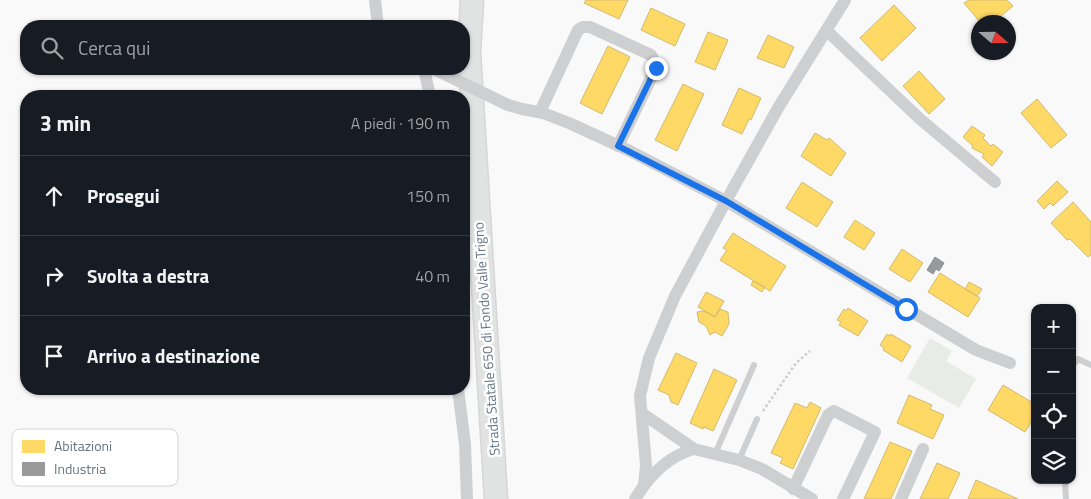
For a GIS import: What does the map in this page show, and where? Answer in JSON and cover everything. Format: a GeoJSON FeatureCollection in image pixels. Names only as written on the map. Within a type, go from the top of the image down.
{"type":"FeatureCollection","features":[{"type":"Feature","properties":{"kind":"highway","name":"Strada Statale 650 di Fondo Valle Trigno"},"geometry":{"type":"LineString","coordinates":[[470,35],[472,0]]}},
{"type":"Feature","properties":{"kind":"highway","name":"Strada Statale 650 di Fondo Valle Trigno"},"geometry":{"type":"LineString","coordinates":[[470,69],[496,499]]}},
{"type":"Feature","properties":{"kind":"street"},"geometry":{"type":"LineString","coordinates":[[375,0],[377,20]]}},
{"type":"Feature","properties":{"kind":"street"},"geometry":{"type":"LineString","coordinates":[[644,485],[646,465],[640,396],[649,358],[675,296],[726,201],[778,108],[845,0]]}},
{"type":"Feature","properties":{"kind":"street"},"geometry":{"type":"LineString","coordinates":[[540,112],[578,30],[583,27],[590,27],[651,55],[656,68],[618,146]]}},
{"type":"Feature","properties":{"kind":"street"},"geometry":{"type":"LineString","coordinates":[[827,31],[920,119],[995,182]]}},
{"type":"Feature","properties":{"kind":"street"},"geometry":{"type":"LineString","coordinates":[[430,90],[431,75]]}},
{"type":"Feature","properties":{"kind":"street"},"geometry":{"type":"LineString","coordinates":[[444,75],[508,105],[522,110],[540,112],[618,146],[726,201],[976,350],[1010,363]]}},
{"type":"Feature","properties":{"kind":"street"},"geometry":{"type":"LineString","coordinates":[[459,395],[465,444],[467,499]]}},
{"type":"Feature","properties":{"kind":"street"},"geometry":{"type":"LineString","coordinates":[[793,489],[828,415],[834,412],[874,432],[843,499]]}},
{"type":"Feature","properties":{"kind":"street"},"geometry":{"type":"LineString","coordinates":[[642,414],[694,449],[739,460],[762,469],[812,499]]}},
{"type":"Feature","properties":{"kind":"street"},"geometry":{"type":"LineString","coordinates":[[635,499],[644,485],[670,459],[682,452],[694,449]]}},
{"type":"Feature","properties":{"kind":"street"},"geometry":{"type":"LineString","coordinates":[[901,499],[923,449]]}},
{"type":"Feature","properties":{"kind":"lane"},"geometry":{"type":"LineString","coordinates":[[1076,361],[1078,359],[1091,365]]}},
{"type":"Feature","properties":{"kind":"lane"},"geometry":{"type":"LineString","coordinates":[[715,454],[754,365]]}},
{"type":"Feature","properties":{"kind":"lane"},"geometry":{"type":"LineString","coordinates":[[739,460],[757,419]]}},
{"type":"Feature","properties":{"kind":"lane"},"geometry":{"type":"LineString","coordinates":[[1065,484],[1066,499]]}},
{"type":"Feature","properties":{"kind":"path"},"geometry":{"type":"LineString","coordinates":[[757,419],[796,363],[810,352]]}},
{"type":"Feature","properties":{"kind":"shaded area"},"geometry":{"type":"Polygon","coordinates":[[[930,338],[952,351],[946,361],[976,379],[959,408],[907,378],[930,338]]]}},
{"type":"Feature","properties":{"kind":"building: Abitazioni"},"geometry":{"type":"Polygon","coordinates":[[[586,0],[628,0],[619,19],[584,3],[586,0]]]}},
{"type":"Feature","properties":{"kind":"building: Abitazioni"},"geometry":{"type":"Polygon","coordinates":[[[969,0],[1007,0],[1013,6],[1002,15],[974,15],[964,3],[969,0]]]}},
{"type":"Feature","properties":{"kind":"building: Abitazioni"},"geometry":{"type":"Polygon","coordinates":[[[894,5],[916,28],[882,61],[860,38],[894,5]]]}},
{"type":"Feature","properties":{"kind":"building: Abitazioni"},"geometry":{"type":"Polygon","coordinates":[[[651,8],[685,24],[675,46],[641,30],[651,8]]]}},
{"type":"Feature","properties":{"kind":"building: Abitazioni"},"geometry":{"type":"Polygon","coordinates":[[[708,32],[728,40],[715,70],[695,62],[708,32]]]}},
{"type":"Feature","properties":{"kind":"building: Abitazioni"},"geometry":{"type":"Polygon","coordinates":[[[768,35],[794,47],[784,68],[757,58],[768,35]]]}},
{"type":"Feature","properties":{"kind":"building: Abitazioni"},"geometry":{"type":"Polygon","coordinates":[[[608,46],[630,57],[602,114],[580,103],[608,46]]]}},
{"type":"Feature","properties":{"kind":"building: Abitazioni"},"geometry":{"type":"Polygon","coordinates":[[[919,71],[945,99],[929,114],[903,86],[919,71]]]}},
{"type":"Feature","properties":{"kind":"building: Abitazioni"},"geometry":{"type":"Polygon","coordinates":[[[683,84],[704,94],[677,151],[655,140],[683,84]]]}},
{"type":"Feature","properties":{"kind":"building: Abitazioni"},"geometry":{"type":"Polygon","coordinates":[[[739,88],[761,98],[742,134],[722,125],[739,88]]]}},
{"type":"Feature","properties":{"kind":"building: Abitazioni"},"geometry":{"type":"Polygon","coordinates":[[[1037,99],[1067,135],[1051,148],[1021,113],[1037,99]]]}},
{"type":"Feature","properties":{"kind":"building: Abitazioni"},"geometry":{"type":"Polygon","coordinates":[[[972,126],[985,135],[983,138],[991,146],[993,144],[1003,152],[992,166],[982,157],[984,154],[972,148],[973,146],[963,137],[972,126]]]}},
{"type":"Feature","properties":{"kind":"building: Abitazioni"},"geometry":{"type":"Polygon","coordinates":[[[815,133],[827,140],[829,138],[846,153],[831,176],[801,156],[815,133]]]}},
{"type":"Feature","properties":{"kind":"building: Abitazioni"},"geometry":{"type":"Polygon","coordinates":[[[1057,181],[1068,192],[1053,206],[1050,203],[1044,209],[1037,201],[1057,181]]]}},
{"type":"Feature","properties":{"kind":"building: Abitazioni"},"geometry":{"type":"Polygon","coordinates":[[[802,182],[833,202],[817,227],[786,208],[802,182]]]}},
{"type":"Feature","properties":{"kind":"building: Abitazioni"},"geometry":{"type":"Polygon","coordinates":[[[1073,202],[1091,222],[1091,255],[1088,257],[1070,239],[1067,240],[1051,223],[1073,202]]]}},
{"type":"Feature","properties":{"kind":"building: Abitazioni"},"geometry":{"type":"Polygon","coordinates":[[[855,220],[875,233],[864,250],[844,237],[855,220]]]}},
{"type":"Feature","properties":{"kind":"building: Abitazioni"},"geometry":{"type":"Polygon","coordinates":[[[733,233],[786,266],[770,291],[720,260],[727,250],[723,248],[733,233]]]}},
{"type":"Feature","properties":{"kind":"building: Abitazioni"},"geometry":{"type":"Polygon","coordinates":[[[902,249],[923,263],[910,282],[889,269],[902,249]]]}},
{"type":"Feature","properties":{"kind":"building: Abitazioni"},"geometry":{"type":"Polygon","coordinates":[[[940,273],[980,298],[968,317],[928,292],[940,273]]]}},
{"type":"Feature","properties":{"kind":"building: Abitazioni"},"geometry":{"type":"Polygon","coordinates":[[[753,281],[765,287],[762,292],[751,285],[753,281]]]}},
{"type":"Feature","properties":{"kind":"building: Abitazioni"},"geometry":{"type":"Polygon","coordinates":[[[969,282],[982,289],[977,296],[965,289],[969,282]]]}},
{"type":"Feature","properties":{"kind":"building: Abitazioni"},"geometry":{"type":"Polygon","coordinates":[[[706,292],[724,301],[715,317],[698,307],[706,292]]]}},
{"type":"Feature","properties":{"kind":"building: Abitazioni"},"geometry":{"type":"Polygon","coordinates":[[[848,308],[868,321],[858,336],[839,325],[841,322],[837,320],[844,309],[846,311],[848,308]]]}},
{"type":"Feature","properties":{"kind":"building: Abitazioni"},"geometry":{"type":"Polygon","coordinates":[[[720,309],[728,312],[729,324],[722,336],[715,332],[710,335],[706,326],[699,322],[697,312],[704,311],[715,317],[720,309]]]}},
{"type":"Feature","properties":{"kind":"building: Abitazioni"},"geometry":{"type":"Polygon","coordinates":[[[887,334],[890,336],[891,334],[911,346],[902,362],[883,350],[884,348],[880,345],[887,334]]]}},
{"type":"Feature","properties":{"kind":"building: Abitazioni"},"geometry":{"type":"Polygon","coordinates":[[[676,353],[697,363],[678,405],[671,402],[669,395],[658,390],[676,353]]]}},
{"type":"Feature","properties":{"kind":"building: Abitazioni"},"geometry":{"type":"Polygon","coordinates":[[[714,369],[737,380],[713,431],[690,423],[714,369]]]}},
{"type":"Feature","properties":{"kind":"building: Abitazioni"},"geometry":{"type":"Polygon","coordinates":[[[1003,385],[1031,402],[1031,422],[1025,432],[988,410],[1003,385]]]}},
{"type":"Feature","properties":{"kind":"building: Abitazioni"},"geometry":{"type":"Polygon","coordinates":[[[909,395],[932,405],[930,409],[944,415],[933,439],[897,423],[909,395]]]}},
{"type":"Feature","properties":{"kind":"building: Abitazioni"},"geometry":{"type":"Polygon","coordinates":[[[810,402],[821,408],[793,469],[780,463],[783,458],[771,453],[795,403],[807,408],[810,402]]]}},
{"type":"Feature","properties":{"kind":"building: Abitazioni"},"geometry":{"type":"Polygon","coordinates":[[[890,442],[912,451],[891,499],[864,499],[890,442]]]}},
{"type":"Feature","properties":{"kind":"building: Abitazioni"},"geometry":{"type":"Polygon","coordinates":[[[937,463],[960,473],[948,499],[920,499],[937,463]]]}},
{"type":"Feature","properties":{"kind":"building: Abitazioni"},"geometry":{"type":"Polygon","coordinates":[[[976,480],[1018,499],[968,499],[976,480]]]}},
{"type":"Feature","properties":{"kind":"building: Industria"},"geometry":{"type":"Polygon","coordinates":[[[935,257],[944,263],[939,271],[936,269],[933,274],[927,270],[935,257]]]}},
{"type":"Feature","properties":{"kind":"route"},"geometry":{"type":"LineString","coordinates":[[656,68],[618,146],[726,201],[906,309]]}}]}
